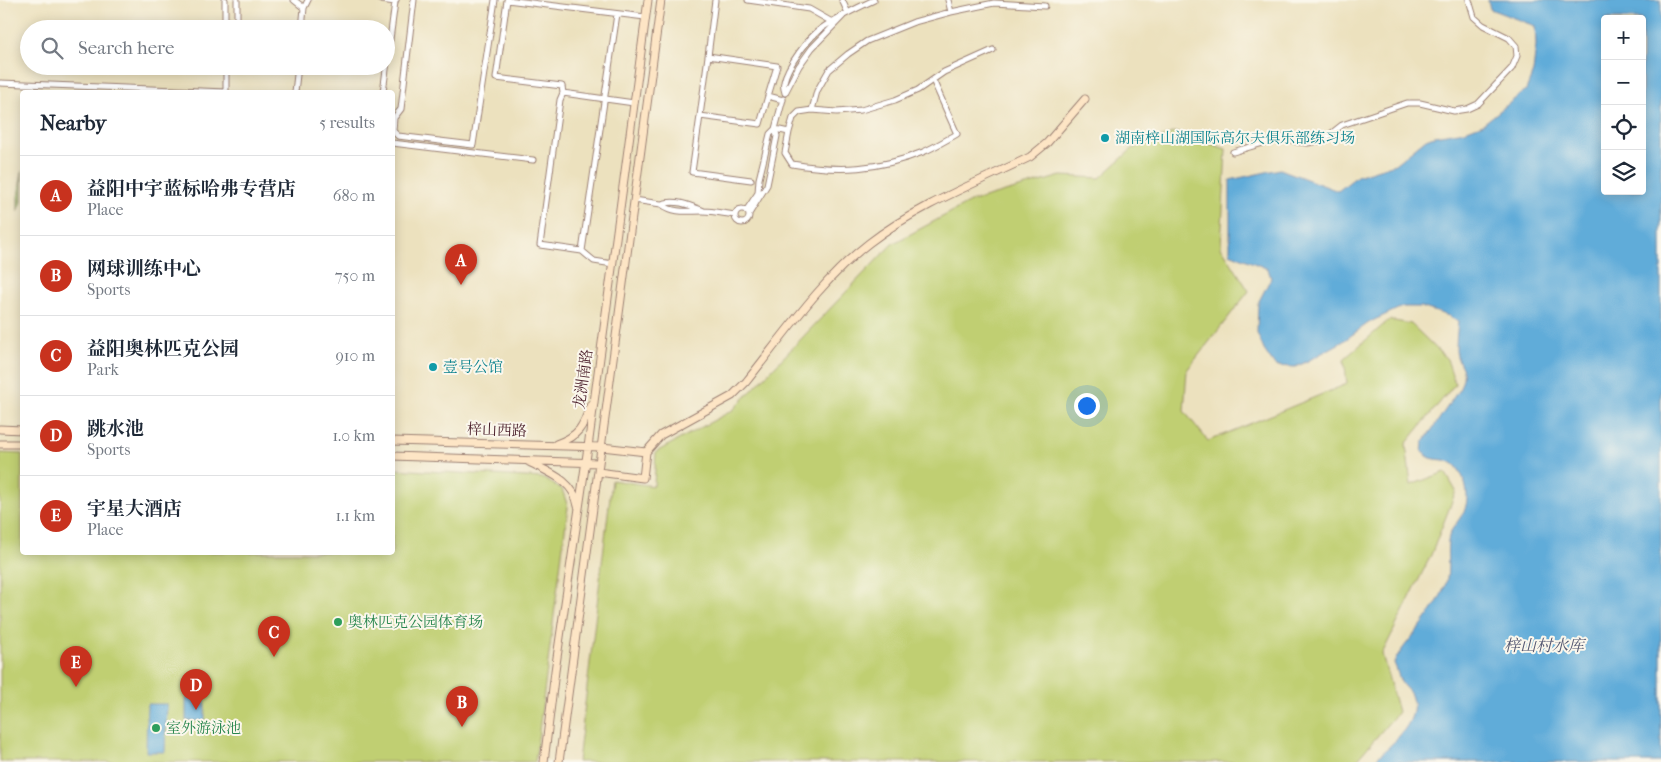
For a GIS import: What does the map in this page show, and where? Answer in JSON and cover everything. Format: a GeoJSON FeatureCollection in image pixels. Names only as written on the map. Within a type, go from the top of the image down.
{"type":"FeatureCollection","features":[{"type":"Feature","properties":{"kind":"main road","name":"龙洲南路"},"geometry":{"type":"LineString","coordinates":[[544,762],[648,0]]}},
{"type":"Feature","properties":{"kind":"main road","name":"龙洲南路"},"geometry":{"type":"LineString","coordinates":[[559,762],[661,0]]}},
{"type":"Feature","properties":{"kind":"main road"},"geometry":{"type":"LineString","coordinates":[[598,472],[643,478],[646,452],[662,435],[732,396],[746,382],[844,264],[900,221],[1030,157],[1047,143],[1085,99]]}},
{"type":"Feature","properties":{"kind":"main road"},"geometry":{"type":"LineString","coordinates":[[551,446],[578,433],[596,390]]}},
{"type":"Feature","properties":{"kind":"main road"},"geometry":{"type":"LineString","coordinates":[[0,429],[20,430]]}},
{"type":"Feature","properties":{"kind":"main road","name":"梓山西路"},"geometry":{"type":"LineString","coordinates":[[395,441],[602,447],[646,452]]}},
{"type":"Feature","properties":{"kind":"main road"},"geometry":{"type":"LineString","coordinates":[[0,444],[20,444]]}},
{"type":"Feature","properties":{"kind":"main road","name":"梓山西路"},"geometry":{"type":"LineString","coordinates":[[395,456],[599,464]]}},
{"type":"Feature","properties":{"kind":"main road"},"geometry":{"type":"LineString","coordinates":[[524,460],[568,484],[577,501],[578,513]]}},
{"type":"Feature","properties":{"kind":"street"},"geometry":{"type":"LineString","coordinates":[[225,0],[225,20]]}},
{"type":"Feature","properties":{"kind":"street"},"geometry":{"type":"LineString","coordinates":[[237,0],[237,20]]}},
{"type":"Feature","properties":{"kind":"street"},"geometry":{"type":"LineString","coordinates":[[294,0],[304,8]]}},
{"type":"Feature","properties":{"kind":"street"},"geometry":{"type":"LineString","coordinates":[[303,20],[304,8],[308,0]]}},
{"type":"Feature","properties":{"kind":"street"},"geometry":{"type":"LineString","coordinates":[[381,0],[396,1],[393,20]]}},
{"type":"Feature","properties":{"kind":"street"},"geometry":{"type":"LineString","coordinates":[[395,117],[401,109],[414,0]]}},
{"type":"Feature","properties":{"kind":"street"},"geometry":{"type":"LineString","coordinates":[[395,133],[398,136],[473,145],[495,0]]}},
{"type":"Feature","properties":{"kind":"street"},"geometry":{"type":"LineString","coordinates":[[613,264],[594,261],[582,251],[540,245],[560,100],[563,93],[562,86],[496,78],[506,0],[645,18]]}},
{"type":"Feature","properties":{"kind":"street"},"geometry":{"type":"LineString","coordinates":[[716,0],[692,172],[751,180]]}},
{"type":"Feature","properties":{"kind":"street"},"geometry":{"type":"LineString","coordinates":[[748,0],[809,9],[832,22]]}},
{"type":"Feature","properties":{"kind":"street"},"geometry":{"type":"LineString","coordinates":[[842,0],[848,13]]}},
{"type":"Feature","properties":{"kind":"street"},"geometry":{"type":"LineString","coordinates":[[735,215],[736,220],[742,223],[748,219],[748,212],[758,193],[759,179],[770,134],[775,129],[783,100],[783,82],[793,62],[805,44],[821,29],[874,0]]}},
{"type":"Feature","properties":{"kind":"street"},"geometry":{"type":"LineString","coordinates":[[948,0],[951,12]]}},
{"type":"Feature","properties":{"kind":"street"},"geometry":{"type":"LineString","coordinates":[[1233,152],[1283,137],[1297,142],[1308,143],[1323,140],[1342,125],[1407,103],[1420,103],[1454,111],[1467,109],[1478,104],[1512,68],[1516,56],[1516,46],[1509,38],[1482,24],[1474,17],[1469,0]]}},
{"type":"Feature","properties":{"kind":"street"},"geometry":{"type":"LineString","coordinates":[[812,110],[817,91],[829,70],[866,41],[914,22],[994,3],[1045,6]]}},
{"type":"Feature","properties":{"kind":"street"},"geometry":{"type":"LineString","coordinates":[[582,251],[617,14]]}},
{"type":"Feature","properties":{"kind":"street"},"geometry":{"type":"LineString","coordinates":[[784,93],[799,66],[812,48],[842,16]]}},
{"type":"Feature","properties":{"kind":"street"},"geometry":{"type":"LineString","coordinates":[[933,80],[957,134],[925,152],[892,164],[859,169],[818,168],[792,164],[785,153],[793,118],[799,112],[812,110],[837,112],[866,109],[895,100],[918,90],[944,72],[993,50]]}},
{"type":"Feature","properties":{"kind":"street"},"geometry":{"type":"LineString","coordinates":[[700,116],[760,124],[777,66],[708,56]]}},
{"type":"Feature","properties":{"kind":"street"},"geometry":{"type":"LineString","coordinates":[[226,75],[226,90]]}},
{"type":"Feature","properties":{"kind":"street"},"geometry":{"type":"LineString","coordinates":[[295,90],[297,75]]}},
{"type":"Feature","properties":{"kind":"street"},"geometry":{"type":"LineString","coordinates":[[383,90],[385,75]]}},
{"type":"Feature","properties":{"kind":"street"},"geometry":{"type":"LineString","coordinates":[[0,84],[170,90]]}},
{"type":"Feature","properties":{"kind":"street"},"geometry":{"type":"LineString","coordinates":[[563,93],[634,103]]}},
{"type":"Feature","properties":{"kind":"street"},"geometry":{"type":"LineString","coordinates":[[768,96],[783,100]]}},
{"type":"Feature","properties":{"kind":"street"},"geometry":{"type":"LineString","coordinates":[[775,129],[789,132]]}},
{"type":"Feature","properties":{"kind":"street"},"geometry":{"type":"LineString","coordinates":[[748,212],[768,185],[777,136],[775,129]]}},
{"type":"Feature","properties":{"kind":"street"},"geometry":{"type":"LineString","coordinates":[[395,143],[533,160]]}},
{"type":"Feature","properties":{"kind":"street"},"geometry":{"type":"LineString","coordinates":[[634,200],[661,204],[670,201],[704,211]]}},
{"type":"Feature","properties":{"kind":"street"},"geometry":{"type":"LineString","coordinates":[[661,204],[669,210],[684,212],[704,211],[735,215]]}},
{"type":"Feature","properties":{"kind":"street"},"geometry":{"type":"LineString","coordinates":[[735,215],[739,210],[748,212]]}},
{"type":"Feature","properties":{"kind":"green space"},"geometry":{"type":"Polygon","coordinates":[[[1175,132],[1226,149],[1221,247],[1249,291],[1187,370],[1184,411],[1208,441],[1347,384],[1344,359],[1389,320],[1411,324],[1447,359],[1455,384],[1406,444],[1411,485],[1445,472],[1456,491],[1431,555],[1382,654],[1398,712],[1355,762],[578,762],[612,480],[654,486],[656,452],[733,410],[892,244],[970,202],[1061,176],[1100,178],[1132,149],[1175,132]]]}},
{"type":"Feature","properties":{"kind":"green space"},"geometry":{"type":"Polygon","coordinates":[[[20,184],[20,207],[18,212],[20,184]]]}},
{"type":"Feature","properties":{"kind":"green space"},"geometry":{"type":"Polygon","coordinates":[[[0,453],[20,454],[20,555],[395,555],[395,469],[542,478],[562,489],[568,507],[535,762],[0,762],[0,453]]]}},
{"type":"Feature","properties":{"kind":"water","name":"梓山村水库"},"geometry":{"type":"Polygon","coordinates":[[[1488,0],[1661,0],[1661,762],[1373,762],[1402,733],[1412,716],[1414,707],[1412,698],[1401,682],[1394,663],[1439,599],[1448,574],[1449,536],[1463,513],[1467,501],[1465,482],[1456,466],[1447,461],[1430,458],[1422,452],[1423,443],[1460,388],[1462,381],[1463,371],[1456,350],[1458,322],[1449,316],[1421,307],[1402,307],[1370,322],[1342,342],[1304,363],[1295,367],[1275,366],[1264,350],[1257,333],[1258,303],[1271,278],[1268,269],[1230,253],[1230,180],[1280,169],[1338,191],[1357,176],[1395,164],[1426,139],[1465,131],[1483,124],[1526,90],[1533,72],[1536,45],[1535,26],[1490,9],[1488,0]]]}},
{"type":"Feature","properties":{"kind":"water"},"geometry":{"type":"Polygon","coordinates":[[[186,698],[205,698],[205,721],[186,721],[186,698]]]}},
{"type":"Feature","properties":{"kind":"water","name":"室外游泳池"},"geometry":{"type":"Polygon","coordinates":[[[147,704],[167,704],[165,752],[146,752],[147,704]]]}},
{"type":"Feature","properties":{"kind":"place","name":"湖南梓山湖国际高尔夫俱乐部练习场"},"geometry":{"type":"Point","coordinates":[1105,138]}},
{"type":"Feature","properties":{"kind":"place","name":"益阳中宇蓝标哈弗专营店"},"geometry":{"type":"Point","coordinates":[461,285]}},
{"type":"Feature","properties":{"kind":"place","name":"壹号公馆"},"geometry":{"type":"Point","coordinates":[433,367]}},
{"type":"Feature","properties":{"kind":"place","name":"奥林匹克公园体育场"},"geometry":{"type":"Point","coordinates":[338,622]}},
{"type":"Feature","properties":{"kind":"place","name":"益阳奥林匹克公园"},"geometry":{"type":"Point","coordinates":[274,657]}},
{"type":"Feature","properties":{"kind":"place","name":"宇星大酒店"},"geometry":{"type":"Point","coordinates":[76,687]}},
{"type":"Feature","properties":{"kind":"place","name":"跳水池"},"geometry":{"type":"Point","coordinates":[196,710]}},
{"type":"Feature","properties":{"kind":"place","name":"网球训练中心"},"geometry":{"type":"Point","coordinates":[462,727]}},
{"type":"Feature","properties":{"kind":"place","name":"室外游泳池"},"geometry":{"type":"Point","coordinates":[156,728]}}]}
